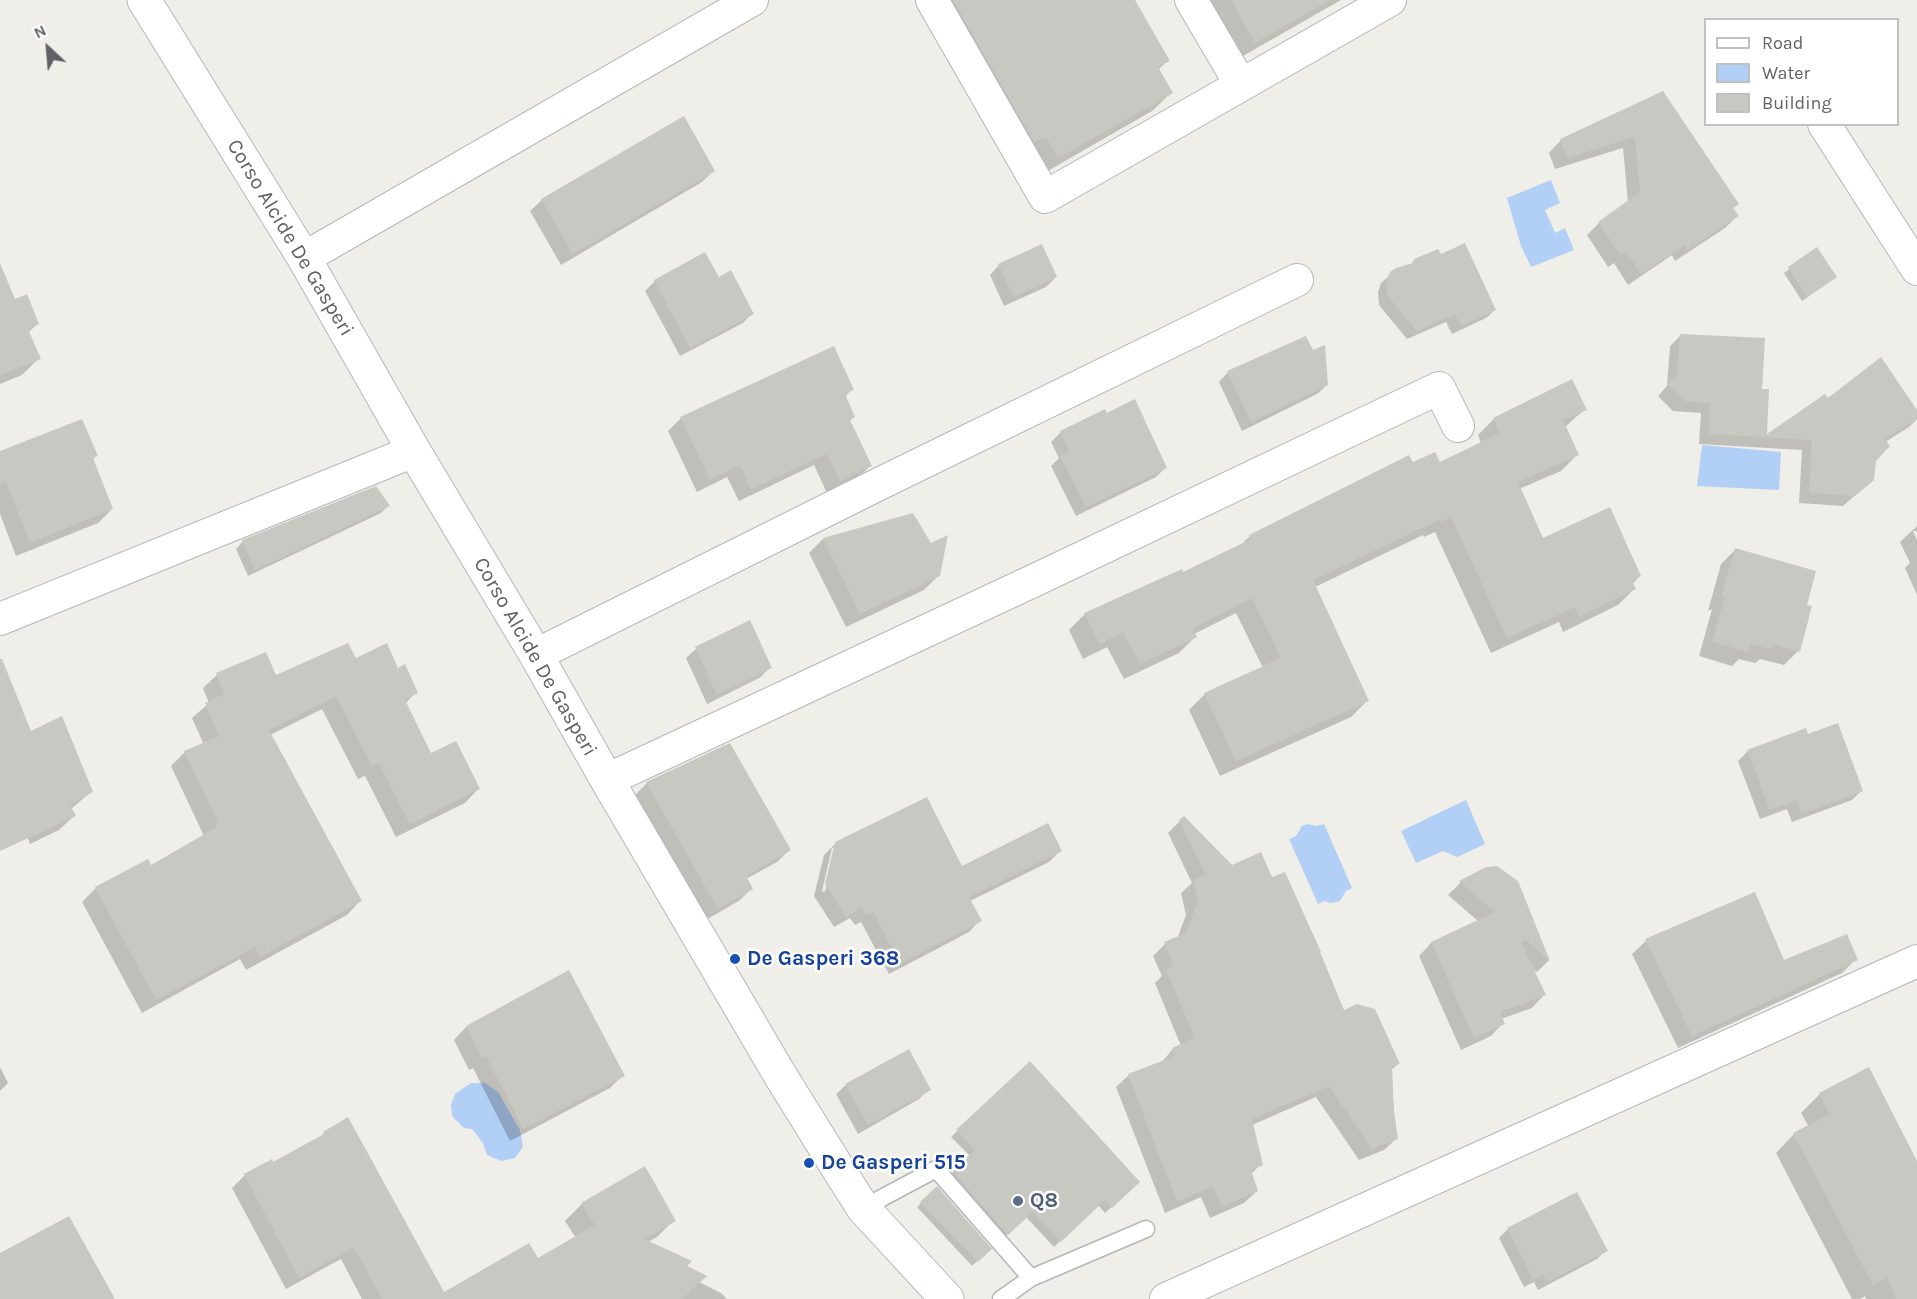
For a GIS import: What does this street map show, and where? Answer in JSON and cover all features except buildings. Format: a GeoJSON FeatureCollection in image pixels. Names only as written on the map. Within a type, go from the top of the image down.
{"type":"FeatureCollection","features":[{"type":"Feature","properties":{"kind":"street","name":"Corso Alcide De Gasperi"},"geometry":{"type":"LineString","coordinates":[[144,0],[304,258],[414,451],[536,655],[780,1075],[863,1208],[947,1299]]}},
{"type":"Feature","properties":{"kind":"street"},"geometry":{"type":"LineString","coordinates":[[304,258],[752,0]]}},
{"type":"Feature","properties":{"kind":"street"},"geometry":{"type":"LineString","coordinates":[[932,0],[1045,197],[1390,0]]}},
{"type":"Feature","properties":{"kind":"street"},"geometry":{"type":"LineString","coordinates":[[1191,0],[1241,85]]}},
{"type":"Feature","properties":{"kind":"street"},"geometry":{"type":"LineString","coordinates":[[1825,126],[1917,268]]}},
{"type":"Feature","properties":{"kind":"street"},"geometry":{"type":"LineString","coordinates":[[536,655],[889,479],[1297,280]]}},
{"type":"Feature","properties":{"kind":"street"},"geometry":{"type":"LineString","coordinates":[[607,780],[1033,581],[1439,387],[1458,426]]}},
{"type":"Feature","properties":{"kind":"street"},"geometry":{"type":"LineString","coordinates":[[0,619],[414,451]]}},
{"type":"Feature","properties":{"kind":"street"},"geometry":{"type":"LineString","coordinates":[[1166,1299],[1917,961]]}},
{"type":"Feature","properties":{"kind":"lane"},"geometry":{"type":"LineString","coordinates":[[863,1208],[936,1169],[1031,1278]]}},
{"type":"Feature","properties":{"kind":"lane"},"geometry":{"type":"LineString","coordinates":[[1001,1299],[1031,1278],[1146,1229]]}},
{"type":"Feature","properties":{"kind":"water"},"geometry":{"type":"Polygon","coordinates":[[[1551,180],[1560,203],[1545,210],[1555,233],[1565,228],[1574,250],[1531,267],[1521,246],[1507,198],[1551,180]]]}},
{"type":"Feature","properties":{"kind":"water"},"geometry":{"type":"Polygon","coordinates":[[[1702,445],[1781,452],[1779,490],[1697,486],[1702,445]]]}},
{"type":"Feature","properties":{"kind":"water"},"geometry":{"type":"Polygon","coordinates":[[[1466,800],[1485,844],[1457,857],[1443,851],[1416,863],[1401,831],[1466,800]]]}},
{"type":"Feature","properties":{"kind":"water"},"geometry":{"type":"Polygon","coordinates":[[[1307,824],[1317,826],[1324,824],[1352,888],[1346,891],[1340,901],[1331,903],[1324,901],[1318,904],[1289,839],[1296,836],[1302,826],[1307,824]]]}},
{"type":"Feature","properties":{"kind":"water"},"geometry":{"type":"Polygon","coordinates":[[[471,1083],[485,1083],[498,1092],[520,1130],[523,1147],[515,1158],[501,1161],[487,1155],[483,1143],[472,1129],[464,1128],[452,1116],[451,1104],[455,1094],[471,1083]]]}},
{"type":"Feature","properties":{"kind":"place","name":"De Gasperi 368"},"geometry":{"type":"Point","coordinates":[735,959]}},
{"type":"Feature","properties":{"kind":"place","name":"De Gasperi 515"},"geometry":{"type":"Point","coordinates":[809,1163]}},
{"type":"Feature","properties":{"kind":"place","name":"Q8"},"geometry":{"type":"Point","coordinates":[1018,1201]}}]}
